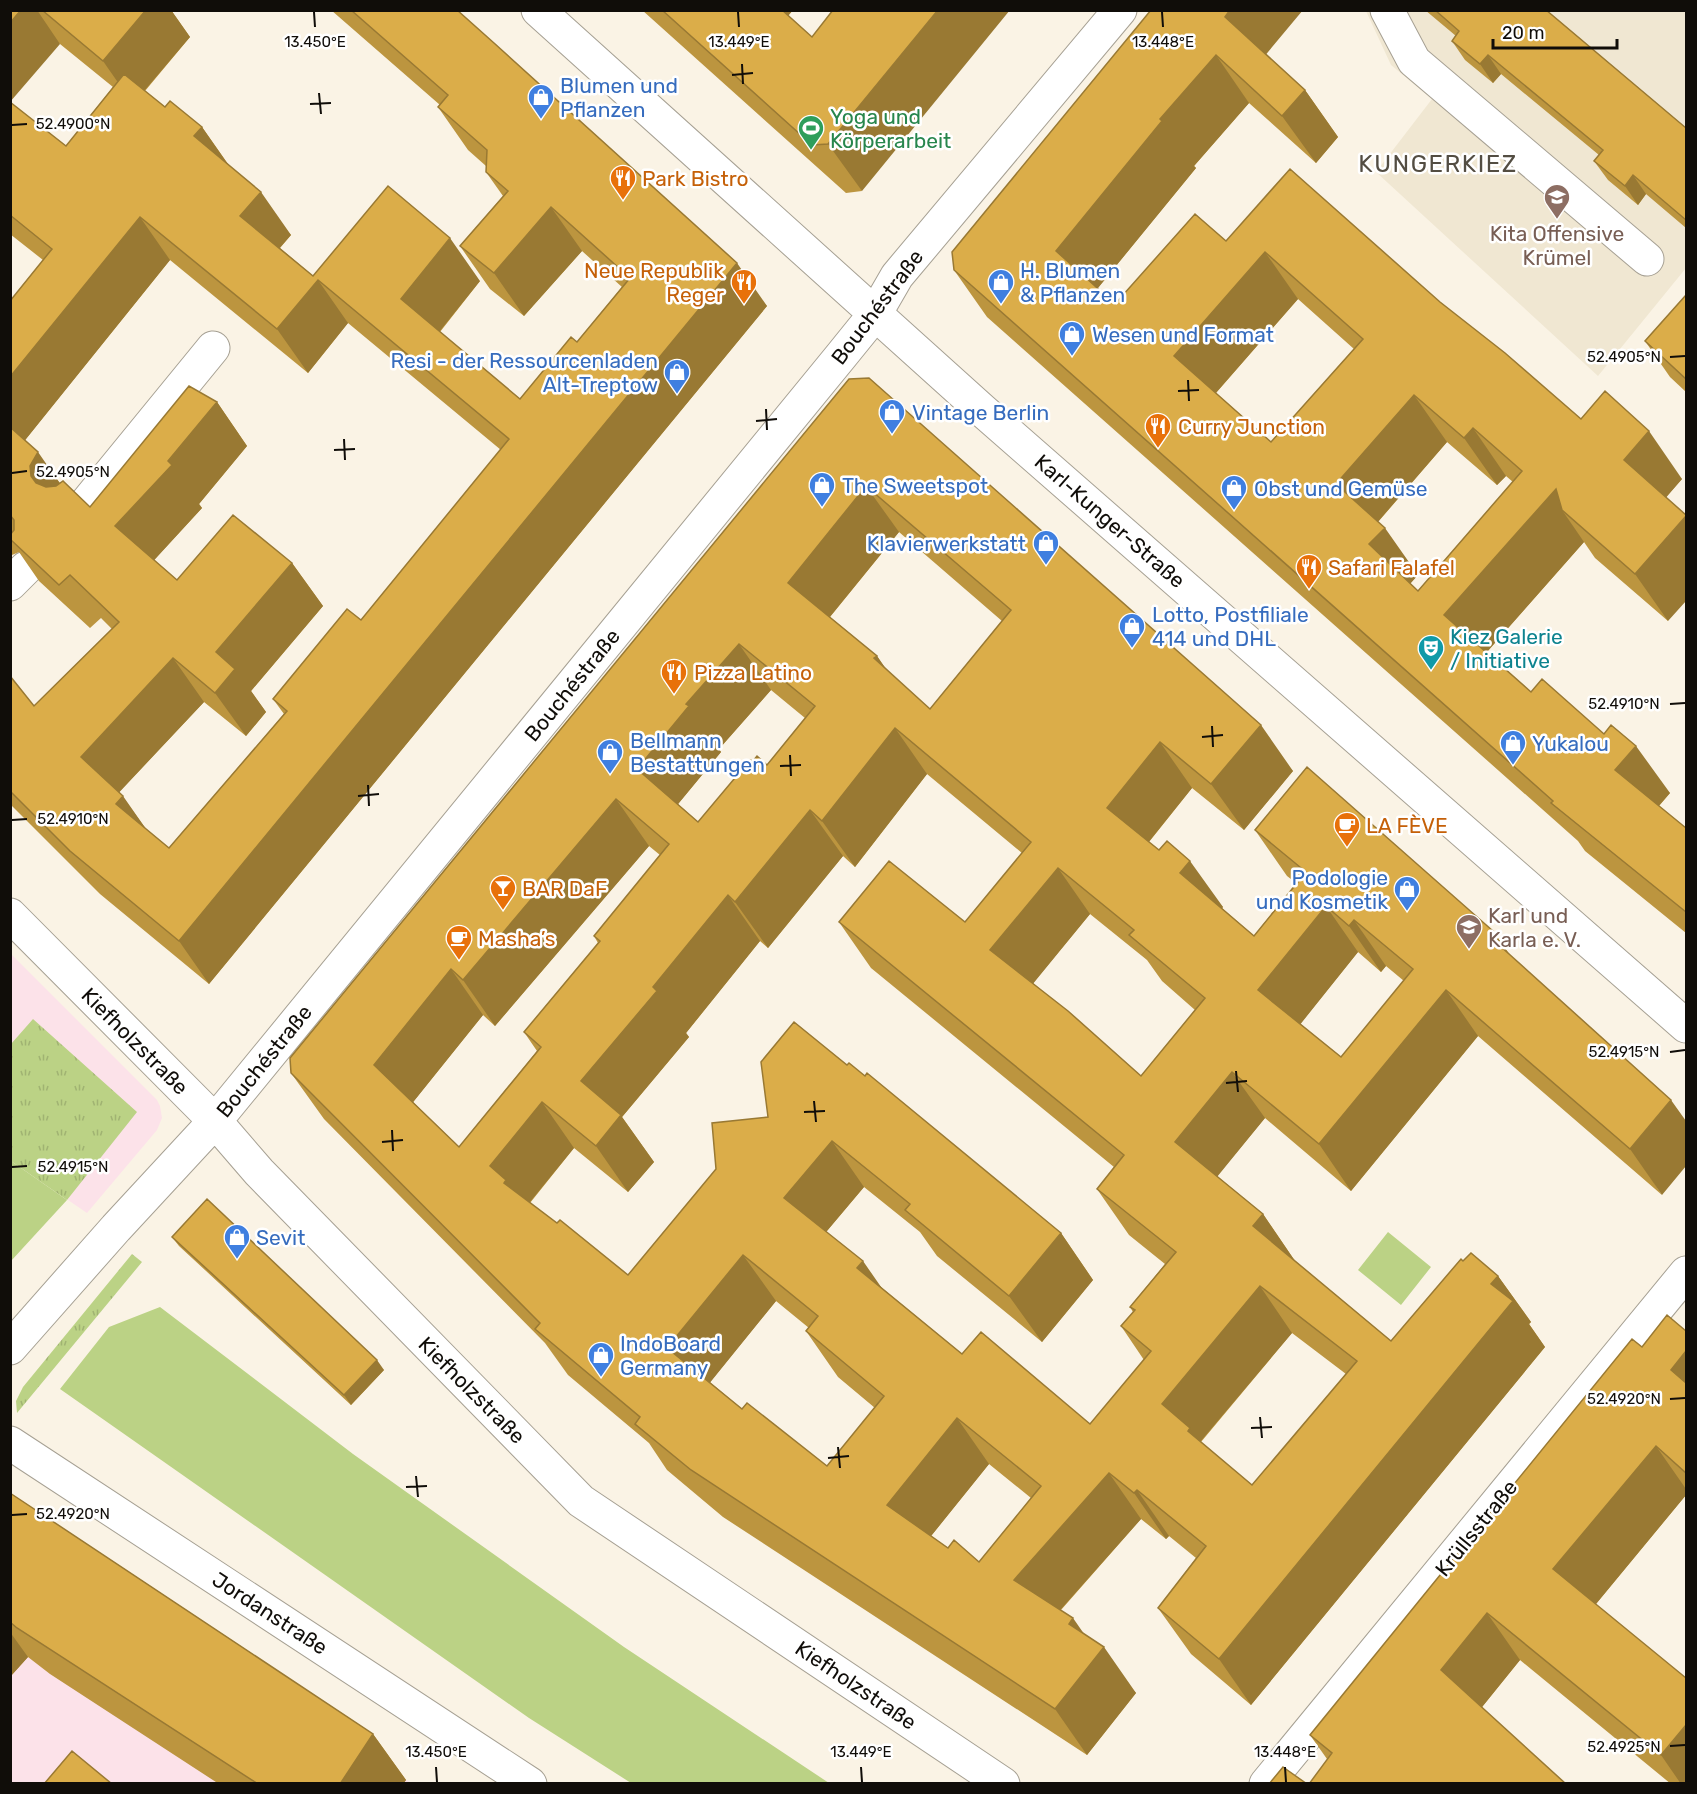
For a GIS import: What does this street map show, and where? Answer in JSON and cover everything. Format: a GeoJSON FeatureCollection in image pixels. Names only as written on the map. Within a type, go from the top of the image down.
{"type":"FeatureCollection","features":[{"type":"Feature","properties":{"kind":"street","name":"Karl-Kunger-Straße"},"geometry":{"type":"LineString","coordinates":[[538,10],[982,410],[1686,1026]]}},
{"type":"Feature","properties":{"kind":"street","name":"Bouchéstraße"},"geometry":{"type":"LineString","coordinates":[[10,1348],[215,1121],[875,314],[897,276],[1120,10]]}},
{"type":"Feature","properties":{"kind":"street"},"geometry":{"type":"LineString","coordinates":[[1387,10],[1414,61],[1647,259]]}},
{"type":"Feature","properties":{"kind":"street"},"geometry":{"type":"LineString","coordinates":[[79,512],[213,348]]}},
{"type":"Feature","properties":{"kind":"street","name":"Kiefholzstraße"},"geometry":{"type":"LineString","coordinates":[[16,932],[215,1121],[259,1172],[581,1501],[1003,1784]]}},
{"type":"Feature","properties":{"kind":"street","name":"Krüllsstraße"},"geometry":{"type":"LineString","coordinates":[[1266,1784],[1686,1273]]}},
{"type":"Feature","properties":{"kind":"street","name":"Jordanstraße"},"geometry":{"type":"LineString","coordinates":[[10,1443],[530,1784]]}},
{"type":"Feature","properties":{"kind":"shaded area","name":"Kita Offensive Krümel"},"geometry":{"type":"Polygon","coordinates":[[[1366,11],[1686,11],[1686,268],[1598,376],[1376,172],[1432,99],[1391,65],[1366,11]]]}},
{"type":"Feature","properties":{"kind":"shaded area"},"geometry":{"type":"Polygon","coordinates":[[[10,953],[157,1100],[160,1106],[162,1118],[157,1130],[87,1213],[11,1161],[10,953]]]}},
{"type":"Feature","properties":{"kind":"shaded area"},"geometry":{"type":"Polygon","coordinates":[[[10,1518],[38,1537],[411,1783],[11,1783],[10,1518]]]}},
{"type":"Feature","properties":{"kind":"green space"},"geometry":{"type":"Polygon","coordinates":[[[33,1019],[137,1112],[67,1200],[11,1161],[11,1044],[33,1019]]]}},
{"type":"Feature","properties":{"kind":"green space"},"geometry":{"type":"Polygon","coordinates":[[[11,1161],[67,1200],[11,1261],[11,1161]]]}},
{"type":"Feature","properties":{"kind":"green space"},"geometry":{"type":"Polygon","coordinates":[[[1388,1232],[1431,1267],[1401,1305],[1358,1270],[1388,1232]]]}},
{"type":"Feature","properties":{"kind":"green space"},"geometry":{"type":"Polygon","coordinates":[[[132,1254],[142,1262],[17,1413],[16,1401],[23,1387],[132,1254]]]}},
{"type":"Feature","properties":{"kind":"green space"},"geometry":{"type":"Polygon","coordinates":[[[160,1307],[353,1454],[624,1647],[829,1783],[631,1783],[529,1718],[60,1389],[109,1327],[160,1307]]]}},
{"type":"Feature","properties":{"kind":"building"},"geometry":{"type":"Polygon","coordinates":[[[10,10],[21,10],[10,23],[10,10]]]}},
{"type":"Feature","properties":{"kind":"building"},"geometry":{"type":"Polygon","coordinates":[[[42,10],[146,10],[103,61],[42,10]]]}},
{"type":"Feature","properties":{"kind":"building"},"geometry":{"type":"Polygon","coordinates":[[[351,10],[457,10],[737,263],[179,941],[70,851],[10,791],[10,676],[34,706],[119,622],[70,575],[59,585],[10,539],[14,530],[14,520],[10,515],[10,427],[38,452],[30,466],[31,476],[36,483],[46,487],[56,486],[63,481],[90,507],[189,386],[217,402],[168,461],[172,465],[115,526],[177,580],[233,515],[292,563],[216,652],[235,669],[215,693],[173,658],[81,757],[123,796],[116,804],[169,848],[287,711],[273,699],[347,609],[361,620],[509,439],[318,280],[277,329],[140,217],[10,377],[10,301],[52,249],[10,215],[10,102],[66,146],[124,74],[165,107],[170,101],[202,127],[194,136],[261,192],[240,216],[313,276],[388,186],[450,238],[401,299],[520,399],[571,337],[577,342],[630,278],[551,207],[494,273],[460,246],[508,191],[486,172],[487,150],[438,107],[448,95],[351,10]]]}},
{"type":"Feature","properties":{"kind":"building"},"geometry":{"type":"Polygon","coordinates":[[[662,10],[782,10],[812,37],[833,10],[938,10],[828,144],[812,145],[662,10]]]}},
{"type":"Feature","properties":{"kind":"building"},"geometry":{"type":"Polygon","coordinates":[[[1151,10],[1230,10],[1225,17],[1305,90],[1282,116],[1216,55],[1160,119],[1162,121],[1056,251],[1115,304],[1195,214],[1226,241],[1290,169],[1440,302],[1505,353],[1581,419],[1605,391],[1649,431],[1624,460],[1686,516],[1635,574],[1562,510],[1556,489],[1444,615],[1531,692],[1542,679],[1604,734],[1611,725],[1636,746],[1615,770],[1686,828],[1686,912],[1551,803],[1553,801],[954,270],[952,252],[1151,10]],[[1265,252],[1174,356],[1271,442],[1363,339],[1265,252]],[[1414,395],[1336,484],[1385,528],[1369,544],[1418,591],[1522,471],[1473,428],[1464,438],[1414,395]]]}},
{"type":"Feature","properties":{"kind":"building"},"geometry":{"type":"Polygon","coordinates":[[[1435,10],[1546,10],[1686,128],[1686,220],[1633,175],[1625,186],[1594,161],[1603,150],[1488,55],[1480,64],[1452,41],[1459,31],[1435,10]]]}},
{"type":"Feature","properties":{"kind":"building"},"geometry":{"type":"Polygon","coordinates":[[[1686,295],[1686,379],[1645,341],[1686,295]]]}},
{"type":"Feature","properties":{"kind":"building"},"geometry":{"type":"Polygon","coordinates":[[[869,378],[1261,725],[1211,784],[1160,742],[1107,808],[1159,850],[1167,841],[1190,861],[1180,873],[1254,936],[1306,872],[1255,830],[1307,767],[1493,931],[1489,936],[1671,1100],[1630,1149],[1446,990],[1319,1144],[1232,1072],[1175,1142],[1263,1214],[1253,1226],[1391,1341],[1461,1259],[1463,1261],[1471,1253],[1498,1276],[1491,1284],[1513,1301],[1219,1659],[1158,1608],[1206,1546],[1137,1490],[1134,1493],[1109,1473],[1014,1580],[1073,1618],[1069,1624],[1104,1647],[1055,1709],[691,1470],[635,1424],[640,1417],[535,1329],[540,1323],[291,1073],[290,1058],[849,379],[869,378]],[[866,486],[788,583],[877,656],[874,658],[930,709],[1011,610],[866,486]],[[739,644],[686,704],[689,706],[637,769],[698,822],[750,760],[753,761],[757,756],[767,765],[815,706],[739,644]],[[895,728],[822,821],[810,810],[735,902],[728,895],[653,987],[657,991],[581,1081],[621,1115],[596,1146],[542,1102],[490,1166],[506,1180],[504,1183],[557,1223],[560,1220],[628,1275],[716,1169],[712,1123],[768,1117],[761,1062],[794,1022],[847,1065],[849,1063],[865,1076],[867,1073],[1061,1233],[1009,1296],[905,1210],[910,1204],[832,1141],[784,1198],[863,1261],[857,1268],[962,1354],[981,1332],[1090,1424],[1151,1351],[1121,1326],[1135,1310],[1130,1307],[1176,1252],[1097,1189],[1124,1155],[839,922],[889,861],[965,922],[1031,842],[895,728]],[[616,799],[463,980],[451,969],[374,1065],[459,1147],[541,1047],[524,1032],[600,941],[594,936],[669,844],[616,799]],[[1058,868],[990,950],[1068,1011],[1141,1076],[1205,998],[1129,935],[1134,930],[1058,868]],[[1326,906],[1258,990],[1341,1057],[1413,969],[1354,920],[1349,926],[1326,906]],[[743,1255],[667,1348],[742,1409],[747,1403],[827,1466],[884,1396],[806,1331],[818,1316],[743,1255]],[[1260,1286],[1162,1404],[1190,1428],[1188,1431],[1252,1485],[1357,1361],[1260,1286]],[[957,1418],[887,1505],[948,1548],[954,1540],[979,1562],[1041,1486],[957,1418]]]}},
{"type":"Feature","properties":{"kind":"building"},"geometry":{"type":"Polygon","coordinates":[[[207,1199],[377,1360],[344,1395],[172,1237],[207,1199]]]}},
{"type":"Feature","properties":{"kind":"building"},"geometry":{"type":"Polygon","coordinates":[[[1667,1315],[1686,1331],[1686,1351],[1671,1370],[1686,1383],[1686,1473],[1656,1446],[1553,1569],[1686,1678],[1686,1725],[1661,1755],[1487,1613],[1441,1670],[1566,1784],[1309,1784],[1332,1753],[1310,1735],[1632,1339],[1642,1347],[1667,1315]]]}},
{"type":"Feature","properties":{"kind":"building"},"geometry":{"type":"Polygon","coordinates":[[[10,1493],[373,1734],[340,1784],[258,1784],[10,1622],[10,1493]]]}},
{"type":"Feature","properties":{"kind":"building"},"geometry":{"type":"Polygon","coordinates":[[[72,1751],[112,1784],[44,1784],[72,1751]]]}},
{"type":"Feature","properties":{"kind":"building"},"geometry":{"type":"Polygon","coordinates":[[[1283,1767],[1307,1784],[1269,1784],[1283,1767]]]}},
{"type":"Feature","properties":{"kind":"place","name":"Blumen und Pflanzen"},"geometry":{"type":"Point","coordinates":[541,120]}},
{"type":"Feature","properties":{"kind":"place","name":"Yoga und Körperarbeit"},"geometry":{"type":"Point","coordinates":[811,151]}},
{"type":"Feature","properties":{"kind":"place","name":"Park Bistro"},"geometry":{"type":"Point","coordinates":[623,201]}},
{"type":"Feature","properties":{"kind":"place","name":"Kita Offensive Krümel"},"geometry":{"type":"Point","coordinates":[1557,220]}},
{"type":"Feature","properties":{"kind":"place","name":"Neue Republik Reger"},"geometry":{"type":"Point","coordinates":[744,305]}},
{"type":"Feature","properties":{"kind":"place","name":"H. Blumen & Pflanzen"},"geometry":{"type":"Point","coordinates":[1001,305]}},
{"type":"Feature","properties":{"kind":"place","name":"Wesen und Format"},"geometry":{"type":"Point","coordinates":[1072,357]}},
{"type":"Feature","properties":{"kind":"place","name":"Resi - der Ressourcenladen Alt-Treptow"},"geometry":{"type":"Point","coordinates":[677,395]}},
{"type":"Feature","properties":{"kind":"place","name":"Vintage Berlin"},"geometry":{"type":"Point","coordinates":[892,435]}},
{"type":"Feature","properties":{"kind":"place","name":"Curry Junction"},"geometry":{"type":"Point","coordinates":[1158,449]}},
{"type":"Feature","properties":{"kind":"place","name":"The Sweetspot"},"geometry":{"type":"Point","coordinates":[822,508]}},
{"type":"Feature","properties":{"kind":"place","name":"Obst und Gemüse"},"geometry":{"type":"Point","coordinates":[1234,511]}},
{"type":"Feature","properties":{"kind":"place","name":"Klavierwerkstatt"},"geometry":{"type":"Point","coordinates":[1046,566]}},
{"type":"Feature","properties":{"kind":"place","name":"Safari Falafel"},"geometry":{"type":"Point","coordinates":[1309,590]}},
{"type":"Feature","properties":{"kind":"place","name":"Lotto, Postfiliale 414 und DHL"},"geometry":{"type":"Point","coordinates":[1132,649]}},
{"type":"Feature","properties":{"kind":"place","name":"Kiez Galerie / Initiative"},"geometry":{"type":"Point","coordinates":[1431,671]}},
{"type":"Feature","properties":{"kind":"place","name":"Pizza Latino"},"geometry":{"type":"Point","coordinates":[674,695]}},
{"type":"Feature","properties":{"kind":"place","name":"Yukalou"},"geometry":{"type":"Point","coordinates":[1513,766]}},
{"type":"Feature","properties":{"kind":"place","name":"Bellmann Bestattungen"},"geometry":{"type":"Point","coordinates":[610,775]}},
{"type":"Feature","properties":{"kind":"place","name":"LA FÈVE"},"geometry":{"type":"Point","coordinates":[1347,848]}},
{"type":"Feature","properties":{"kind":"place","name":"BAR DaF"},"geometry":{"type":"Point","coordinates":[503,911]}},
{"type":"Feature","properties":{"kind":"place","name":"Podologie und Kosmetik"},"geometry":{"type":"Point","coordinates":[1407,912]}},
{"type":"Feature","properties":{"kind":"place","name":"Karl und Karla e. V."},"geometry":{"type":"Point","coordinates":[1469,950]}},
{"type":"Feature","properties":{"kind":"place","name":"Masha’s"},"geometry":{"type":"Point","coordinates":[459,961]}},
{"type":"Feature","properties":{"kind":"place","name":"Sevit"},"geometry":{"type":"Point","coordinates":[237,1260]}},
{"type":"Feature","properties":{"kind":"place","name":"IndoBoard Germany"},"geometry":{"type":"Point","coordinates":[601,1378]}},
{"type":"Feature","properties":{"kind":"district","name":"KUNGERKIEZ"},"geometry":{"type":"Point","coordinates":[1438,164]}}]}
